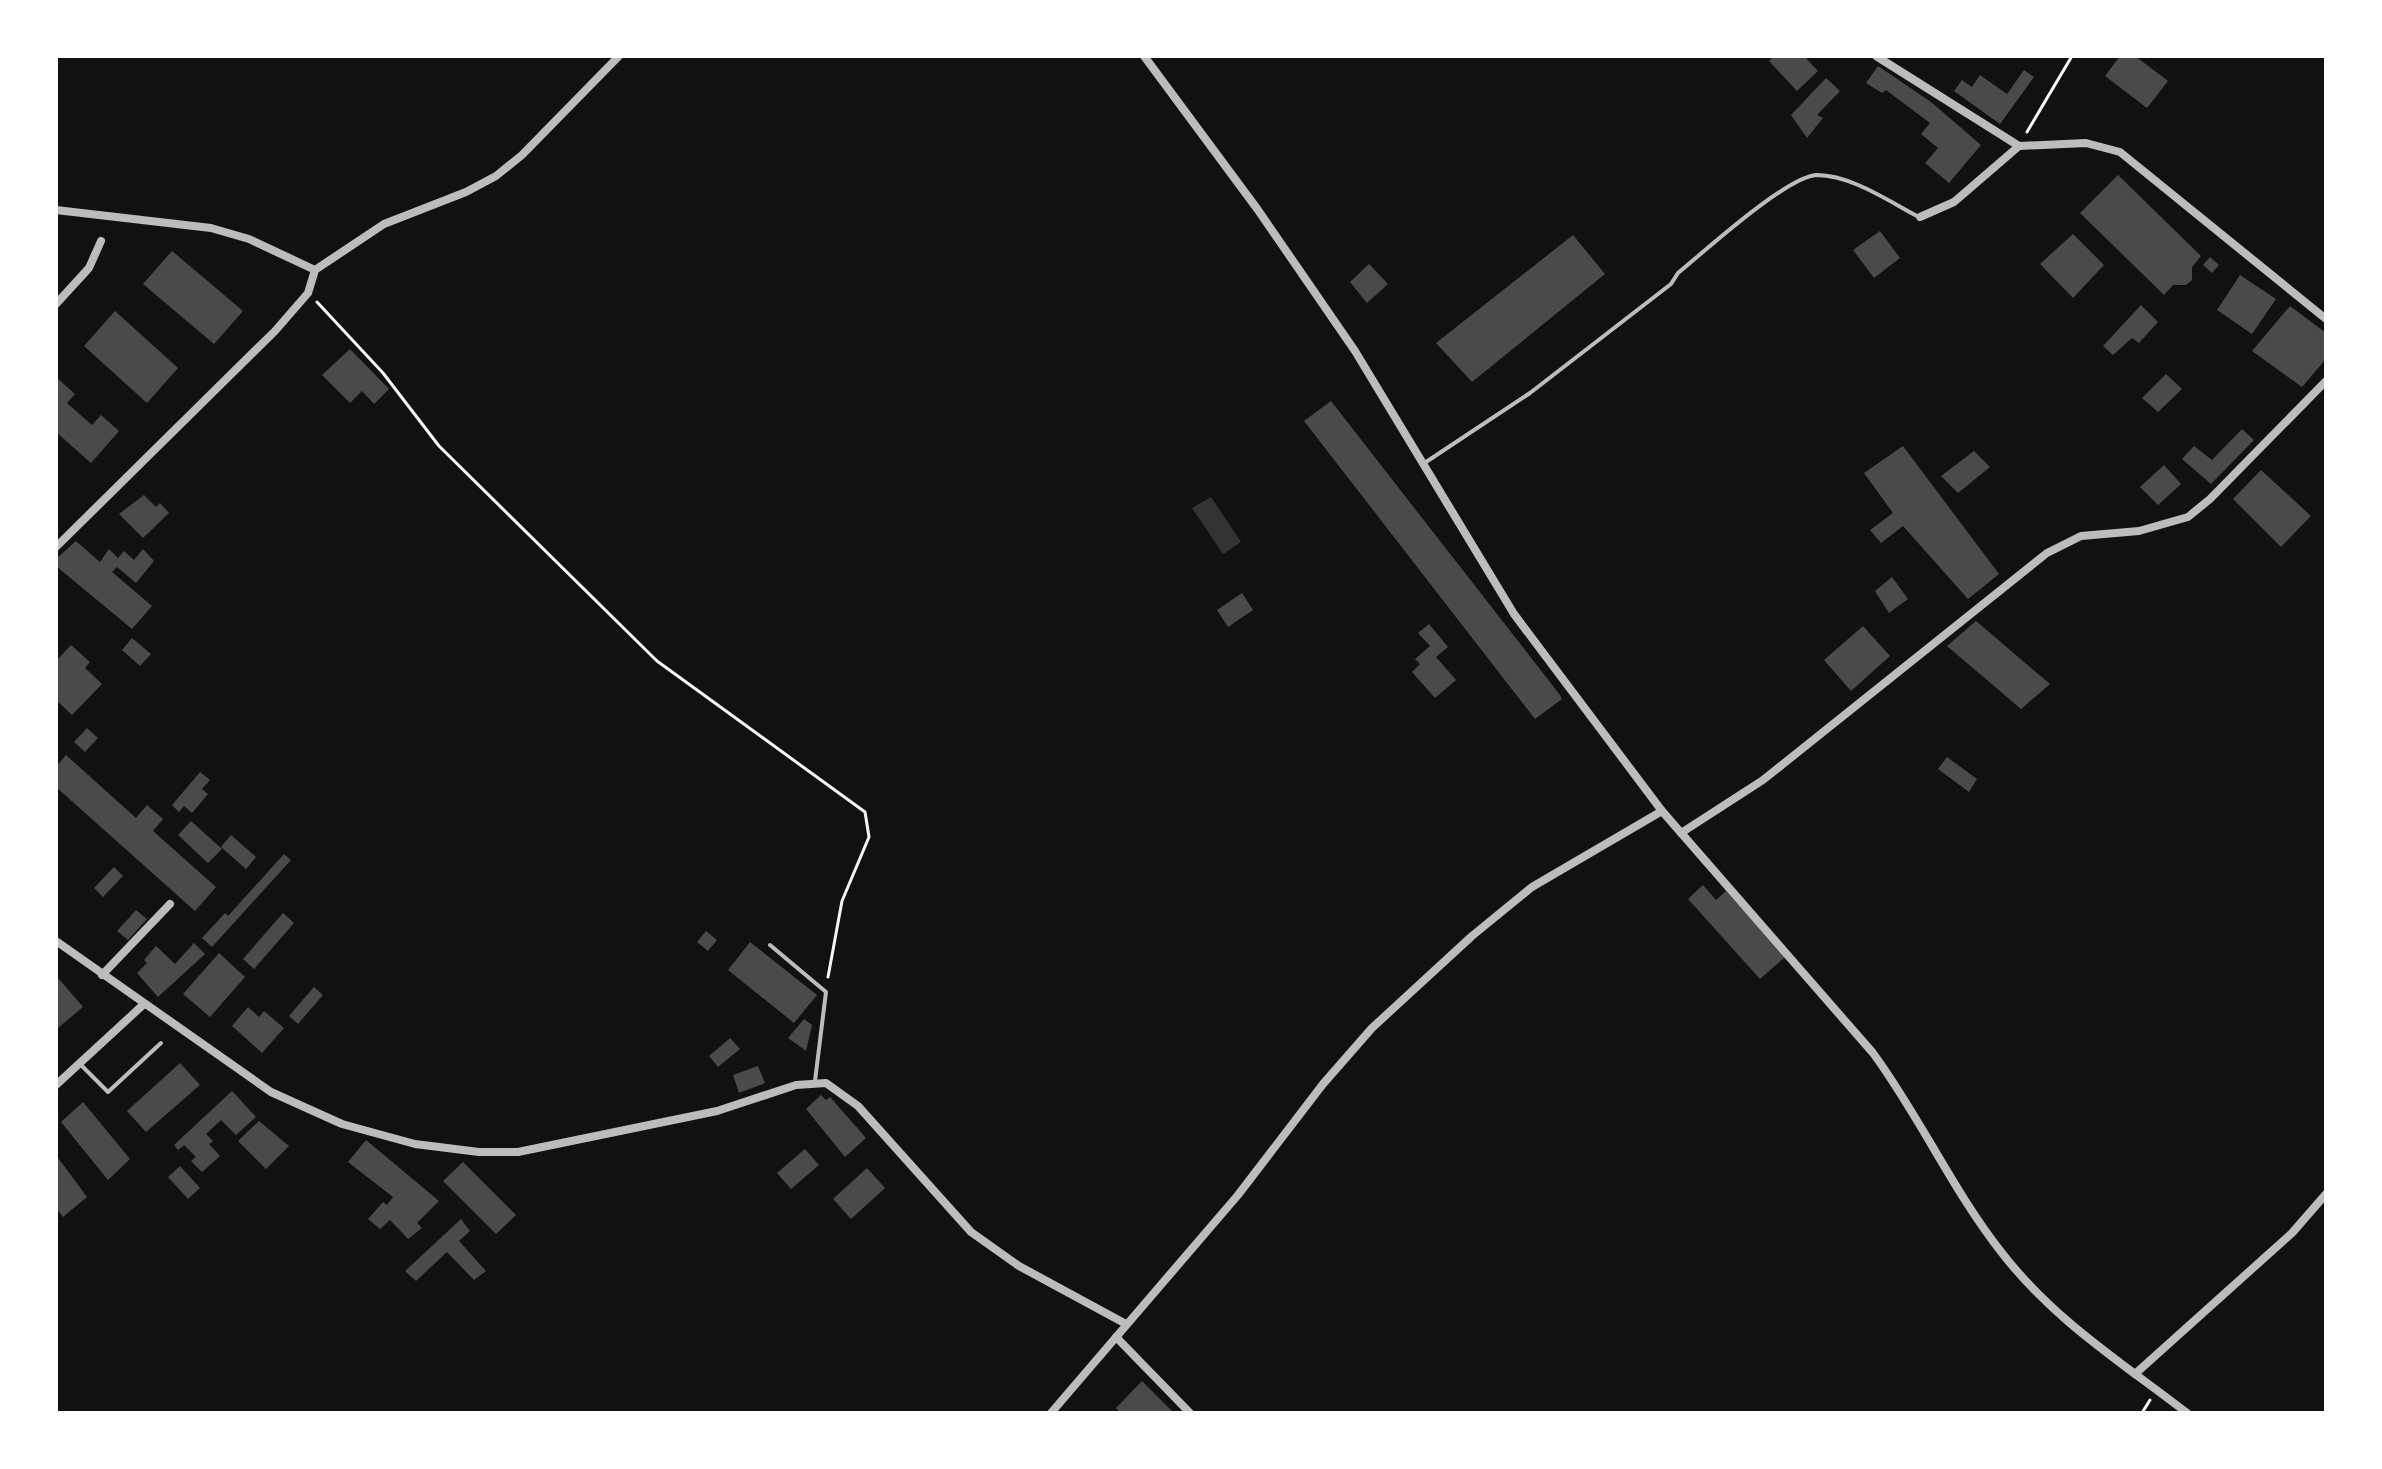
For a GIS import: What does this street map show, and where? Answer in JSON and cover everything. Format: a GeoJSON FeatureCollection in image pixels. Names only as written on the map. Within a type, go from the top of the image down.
{"type":"FeatureCollection","features":[{"type":"Feature","properties":{"kind":"street"},"geometry":{"type":"LineString","coordinates":[[56,547],[141,467],[308,293],[315,270],[372,230],[466,192],[505,170],[619,56]]}},
{"type":"Feature","properties":{"kind":"street"},"geometry":{"type":"LineString","coordinates":[[1144,56],[1258,210],[1355,351],[1514,614],[1662,811],[1873,1053],[1900,1090],[1973,1211],[2017,1271],[2072,1329],[2187,1413]]}},
{"type":"Feature","properties":{"kind":"street"},"geometry":{"type":"LineString","coordinates":[[1876,56],[2019,146],[2086,143],[2120,152],[2326,319]]}},
{"type":"Feature","properties":{"kind":"street"},"geometry":{"type":"LineString","coordinates":[[1920,217],[1954,202],[2019,146]]}},
{"type":"Feature","properties":{"kind":"street"},"geometry":{"type":"LineString","coordinates":[[56,210],[211,228],[249,239],[315,270]]}},
{"type":"Feature","properties":{"kind":"street"},"geometry":{"type":"LineString","coordinates":[[56,304],[89,268],[101,241]]}},
{"type":"Feature","properties":{"kind":"street"},"geometry":{"type":"LineString","coordinates":[[1681,833],[1763,780],[2047,553],[2081,536],[2139,531],[2188,517],[2210,499],[2326,381]]}},
{"type":"Feature","properties":{"kind":"street"},"geometry":{"type":"LineString","coordinates":[[1051,1413],[1248,1183],[1323,1084],[1372,1028],[1521,895],[1662,811]]}},
{"type":"Feature","properties":{"kind":"street"},"geometry":{"type":"LineString","coordinates":[[102,975],[170,904]]}},
{"type":"Feature","properties":{"kind":"street"},"geometry":{"type":"LineString","coordinates":[[56,941],[244,1074],[294,1103],[359,1130],[446,1148],[510,1152],[601,1137],[717,1111],[815,1081],[835,1087],[858,1106],[971,1232],[1019,1266],[1126,1324]]}},
{"type":"Feature","properties":{"kind":"street"},"geometry":{"type":"LineString","coordinates":[[56,1085],[144,1004]]}},
{"type":"Feature","properties":{"kind":"street"},"geometry":{"type":"LineString","coordinates":[[2135,1374],[2292,1233],[2326,1194]]}},
{"type":"Feature","properties":{"kind":"street"},"geometry":{"type":"LineString","coordinates":[[1116,1337],[1190,1413]]}},
{"type":"Feature","properties":{"kind":"lane"},"geometry":{"type":"LineString","coordinates":[[1423,464],[1530,393],[1671,284],[1678,273],[1780,192],[1804,178],[1829,177],[1865,189],[1920,217]]}},
{"type":"Feature","properties":{"kind":"lane"},"geometry":{"type":"LineString","coordinates":[[770,945],[826,992],[815,1081]]}},
{"type":"Feature","properties":{"kind":"lane"},"geometry":{"type":"LineString","coordinates":[[80,1064],[108,1092],[161,1043]]}},
{"type":"Feature","properties":{"kind":"path"},"geometry":{"type":"LineString","coordinates":[[2019,146],[2072,56]]}},
{"type":"Feature","properties":{"kind":"path"},"geometry":{"type":"LineString","coordinates":[[308,293],[383,373],[439,446],[657,661],[865,812],[869,837],[842,901],[826,992]]}},
{"type":"Feature","properties":{"kind":"shaded area"},"geometry":{"type":"Polygon","coordinates":[[[1211,497],[1241,542],[1223,554],[1192,508],[1211,497]]]}},
{"type":"Feature","properties":{"kind":"building"},"geometry":{"type":"Polygon","coordinates":[[[1774,56],[1804,56],[1818,71],[1797,91],[1769,61],[1774,56]]]}},
{"type":"Feature","properties":{"kind":"building"},"geometry":{"type":"Polygon","coordinates":[[[2120,56],[2135,56],[2168,81],[2147,108],[2105,76],[2120,56]]]}},
{"type":"Feature","properties":{"kind":"building"},"geometry":{"type":"Polygon","coordinates":[[[1878,66],[1931,102],[1981,145],[1949,183],[1925,163],[1938,148],[1921,134],[1930,123],[1886,90],[1882,93],[1866,83],[1878,66]]]}},
{"type":"Feature","properties":{"kind":"building"},"geometry":{"type":"Polygon","coordinates":[[[2024,70],[2034,77],[2000,124],[1954,91],[1962,80],[1972,87],[1980,75],[2007,94],[2024,70]]]}},
{"type":"Feature","properties":{"kind":"building"},"geometry":{"type":"Polygon","coordinates":[[[1826,78],[1840,91],[1817,115],[1823,118],[1807,138],[1791,115],[1826,78]]]}},
{"type":"Feature","properties":{"kind":"building"},"geometry":{"type":"Polygon","coordinates":[[[2118,175],[2201,256],[2192,267],[2192,280],[2186,285],[2173,285],[2164,295],[2080,213],[2118,175]]]}},
{"type":"Feature","properties":{"kind":"building"},"geometry":{"type":"Polygon","coordinates":[[[1880,231],[1900,258],[1874,278],[1853,250],[1880,231]]]}},
{"type":"Feature","properties":{"kind":"building"},"geometry":{"type":"Polygon","coordinates":[[[2073,234],[2104,265],[2073,298],[2040,264],[2073,234]]]}},
{"type":"Feature","properties":{"kind":"building"},"geometry":{"type":"Polygon","coordinates":[[[1573,235],[1605,274],[1472,382],[1436,343],[1573,235]]]}},
{"type":"Feature","properties":{"kind":"building"},"geometry":{"type":"Polygon","coordinates":[[[172,251],[243,311],[214,344],[143,284],[172,251]]]}},
{"type":"Feature","properties":{"kind":"building"},"geometry":{"type":"Polygon","coordinates":[[[2210,257],[2219,265],[2212,273],[2203,265],[2210,257]]]}},
{"type":"Feature","properties":{"kind":"building"},"geometry":{"type":"Polygon","coordinates":[[[1369,264],[1388,284],[1367,303],[1350,282],[1369,264]]]}},
{"type":"Feature","properties":{"kind":"building"},"geometry":{"type":"Polygon","coordinates":[[[2240,275],[2276,299],[2252,334],[2217,310],[2240,275]]]}},
{"type":"Feature","properties":{"kind":"building"},"geometry":{"type":"Polygon","coordinates":[[[2141,305],[2158,322],[2139,343],[2132,338],[2113,355],[2103,346],[2141,305]]]}},
{"type":"Feature","properties":{"kind":"building"},"geometry":{"type":"Polygon","coordinates":[[[2290,306],[2326,333],[2326,359],[2302,387],[2252,351],[2290,306]]]}},
{"type":"Feature","properties":{"kind":"building"},"geometry":{"type":"Polygon","coordinates":[[[115,311],[178,368],[147,403],[84,346],[115,311]]]}},
{"type":"Feature","properties":{"kind":"building"},"geometry":{"type":"Polygon","coordinates":[[[350,349],[389,389],[374,404],[362,391],[350,403],[322,375],[350,349]]]}},
{"type":"Feature","properties":{"kind":"building"},"geometry":{"type":"Polygon","coordinates":[[[2166,374],[2182,389],[2158,412],[2142,398],[2166,374]]]}},
{"type":"Feature","properties":{"kind":"building"},"geometry":{"type":"Polygon","coordinates":[[[56,377],[75,394],[67,403],[92,425],[101,415],[119,431],[91,463],[56,432],[56,377]]]}},
{"type":"Feature","properties":{"kind":"building"},"geometry":{"type":"Polygon","coordinates":[[[1331,401],[1560,695],[1562,699],[1535,719],[1304,421],[1331,401]]]}},
{"type":"Feature","properties":{"kind":"building"},"geometry":{"type":"Polygon","coordinates":[[[2242,429],[2254,440],[2211,484],[2182,459],[2194,446],[2212,460],[2242,429]]]}},
{"type":"Feature","properties":{"kind":"building"},"geometry":{"type":"Polygon","coordinates":[[[1903,446],[1999,574],[1968,599],[1903,526],[1881,543],[1870,530],[1893,513],[1864,473],[1903,446]]]}},
{"type":"Feature","properties":{"kind":"building"},"geometry":{"type":"Polygon","coordinates":[[[1974,451],[1990,467],[1958,493],[1941,476],[1974,451]]]}},
{"type":"Feature","properties":{"kind":"building"},"geometry":{"type":"Polygon","coordinates":[[[2164,465],[2181,484],[2158,505],[2140,487],[2164,465]]]}},
{"type":"Feature","properties":{"kind":"building"},"geometry":{"type":"Polygon","coordinates":[[[2261,470],[2311,516],[2281,547],[2233,499],[2261,470]]]}},
{"type":"Feature","properties":{"kind":"building"},"geometry":{"type":"Polygon","coordinates":[[[144,495],[156,507],[160,503],[169,513],[143,538],[119,514],[144,495]]]}},
{"type":"Feature","properties":{"kind":"building"},"geometry":{"type":"Polygon","coordinates":[[[76,541],[100,562],[109,549],[118,558],[124,551],[134,560],[143,549],[154,561],[136,583],[117,567],[112,572],[152,606],[132,629],[56,566],[56,559],[76,541]]]}},
{"type":"Feature","properties":{"kind":"building"},"geometry":{"type":"Polygon","coordinates":[[[1892,577],[1908,599],[1889,613],[1875,591],[1892,577]]]}},
{"type":"Feature","properties":{"kind":"building"},"geometry":{"type":"Polygon","coordinates":[[[1242,593],[1253,610],[1228,627],[1217,610],[1242,593]]]}},
{"type":"Feature","properties":{"kind":"building"},"geometry":{"type":"Polygon","coordinates":[[[1976,621],[2050,684],[2021,709],[1947,646],[1976,621]]]}},
{"type":"Feature","properties":{"kind":"building"},"geometry":{"type":"Polygon","coordinates":[[[1429,624],[1448,647],[1436,657],[1456,680],[1435,698],[1412,672],[1420,664],[1415,659],[1430,646],[1418,633],[1429,624]]]}},
{"type":"Feature","properties":{"kind":"building"},"geometry":{"type":"Polygon","coordinates":[[[1863,626],[1890,656],[1851,691],[1824,660],[1863,626]]]}},
{"type":"Feature","properties":{"kind":"building"},"geometry":{"type":"Polygon","coordinates":[[[132,638],[151,654],[140,666],[122,650],[132,638]]]}},
{"type":"Feature","properties":{"kind":"building"},"geometry":{"type":"Polygon","coordinates":[[[71,645],[90,662],[85,668],[102,684],[72,715],[56,700],[56,661],[71,645]]]}},
{"type":"Feature","properties":{"kind":"building"},"geometry":{"type":"Polygon","coordinates":[[[87,728],[98,738],[85,752],[74,742],[87,728]]]}},
{"type":"Feature","properties":{"kind":"building"},"geometry":{"type":"Polygon","coordinates":[[[66,755],[136,818],[147,805],[163,819],[153,831],[216,887],[195,911],[56,787],[56,767],[66,755]]]}},
{"type":"Feature","properties":{"kind":"building"},"geometry":{"type":"Polygon","coordinates":[[[1947,757],[1977,779],[1969,792],[1938,769],[1947,757]]]}},
{"type":"Feature","properties":{"kind":"building"},"geometry":{"type":"Polygon","coordinates":[[[200,772],[210,780],[202,789],[208,794],[192,813],[184,806],[179,812],[172,805],[200,772]]]}},
{"type":"Feature","properties":{"kind":"building"},"geometry":{"type":"Polygon","coordinates":[[[191,821],[222,849],[208,863],[178,835],[191,821]]]}},
{"type":"Feature","properties":{"kind":"building"},"geometry":{"type":"Polygon","coordinates":[[[231,835],[256,857],[246,869],[221,847],[231,835]]]}},
{"type":"Feature","properties":{"kind":"building"},"geometry":{"type":"Polygon","coordinates":[[[284,854],[291,860],[212,947],[202,938],[225,913],[228,916],[284,854]]]}},
{"type":"Feature","properties":{"kind":"building"},"geometry":{"type":"Polygon","coordinates":[[[114,867],[123,876],[103,897],[94,888],[114,867]]]}},
{"type":"Feature","properties":{"kind":"building"},"geometry":{"type":"Polygon","coordinates":[[[1703,885],[1716,900],[1726,891],[1785,957],[1760,979],[1688,899],[1703,885]]]}},
{"type":"Feature","properties":{"kind":"building"},"geometry":{"type":"Polygon","coordinates":[[[136,910],[147,919],[128,940],[117,931],[136,910]]]}},
{"type":"Feature","properties":{"kind":"building"},"geometry":{"type":"Polygon","coordinates":[[[283,913],[294,923],[254,969],[243,959],[283,913]]]}},
{"type":"Feature","properties":{"kind":"building"},"geometry":{"type":"Polygon","coordinates":[[[706,931],[717,940],[708,951],[697,942],[706,931]]]}},
{"type":"Feature","properties":{"kind":"building"},"geometry":{"type":"Polygon","coordinates":[[[750,942],[817,995],[794,1023],[728,970],[750,942]]]}},
{"type":"Feature","properties":{"kind":"building"},"geometry":{"type":"Polygon","coordinates":[[[194,943],[205,954],[158,997],[137,973],[147,963],[144,960],[156,946],[175,964],[194,943]]]}},
{"type":"Feature","properties":{"kind":"building"},"geometry":{"type":"Polygon","coordinates":[[[219,953],[245,977],[210,1017],[183,994],[219,953]]]}},
{"type":"Feature","properties":{"kind":"building"},"geometry":{"type":"Polygon","coordinates":[[[59,979],[83,1007],[58,1028],[56,981],[59,979]]]}},
{"type":"Feature","properties":{"kind":"building"},"geometry":{"type":"Polygon","coordinates":[[[314,987],[323,995],[298,1024],[289,1016],[314,987]]]}},
{"type":"Feature","properties":{"kind":"building"},"geometry":{"type":"Polygon","coordinates":[[[248,1007],[259,1017],[264,1011],[284,1028],[262,1053],[232,1026],[248,1007]]]}},
{"type":"Feature","properties":{"kind":"building"},"geometry":{"type":"Polygon","coordinates":[[[804,1019],[812,1025],[806,1051],[788,1038],[804,1019]]]}},
{"type":"Feature","properties":{"kind":"building"},"geometry":{"type":"Polygon","coordinates":[[[730,1038],[740,1049],[718,1067],[709,1056],[730,1038]]]}},
{"type":"Feature","properties":{"kind":"building"},"geometry":{"type":"Polygon","coordinates":[[[180,1063],[200,1085],[146,1132],[127,1111],[180,1063]]]}},
{"type":"Feature","properties":{"kind":"building"},"geometry":{"type":"Polygon","coordinates":[[[758,1066],[765,1083],[739,1093],[733,1075],[758,1066]]]}},
{"type":"Feature","properties":{"kind":"building"},"geometry":{"type":"Polygon","coordinates":[[[232,1091],[256,1117],[236,1135],[221,1120],[206,1134],[213,1141],[209,1144],[220,1156],[202,1172],[191,1161],[196,1157],[184,1145],[178,1150],[174,1145],[232,1091]]]}},
{"type":"Feature","properties":{"kind":"building"},"geometry":{"type":"Polygon","coordinates":[[[821,1095],[826,1100],[830,1097],[866,1138],[845,1157],[806,1109],[821,1095]]]}},
{"type":"Feature","properties":{"kind":"building"},"geometry":{"type":"Polygon","coordinates":[[[83,1102],[130,1159],[108,1180],[61,1122],[83,1102]]]}},
{"type":"Feature","properties":{"kind":"building"},"geometry":{"type":"Polygon","coordinates":[[[259,1121],[289,1146],[266,1169],[238,1141],[259,1121]]]}},
{"type":"Feature","properties":{"kind":"building"},"geometry":{"type":"Polygon","coordinates":[[[366,1140],[439,1201],[417,1223],[422,1228],[408,1239],[390,1220],[380,1229],[368,1219],[383,1202],[387,1205],[393,1197],[348,1162],[366,1140]]]}},
{"type":"Feature","properties":{"kind":"building"},"geometry":{"type":"Polygon","coordinates":[[[805,1149],[819,1165],[791,1189],[777,1173],[805,1149]]]}},
{"type":"Feature","properties":{"kind":"building"},"geometry":{"type":"Polygon","coordinates":[[[56,1155],[87,1197],[63,1217],[56,1208],[56,1155]]]}},
{"type":"Feature","properties":{"kind":"building"},"geometry":{"type":"Polygon","coordinates":[[[463,1162],[516,1215],[496,1234],[443,1181],[463,1162]]]}},
{"type":"Feature","properties":{"kind":"building"},"geometry":{"type":"Polygon","coordinates":[[[180,1166],[200,1188],[188,1199],[168,1177],[180,1166]]]}},
{"type":"Feature","properties":{"kind":"building"},"geometry":{"type":"Polygon","coordinates":[[[867,1168],[885,1188],[851,1219],[833,1199],[867,1168]]]}},
{"type":"Feature","properties":{"kind":"building"},"geometry":{"type":"Polygon","coordinates":[[[461,1219],[470,1231],[459,1241],[486,1271],[474,1280],[447,1252],[416,1281],[405,1271],[461,1219]]]}},
{"type":"Feature","properties":{"kind":"building"},"geometry":{"type":"Polygon","coordinates":[[[1142,1381],[1174,1413],[1120,1413],[1116,1408],[1142,1381]]]}}]}
